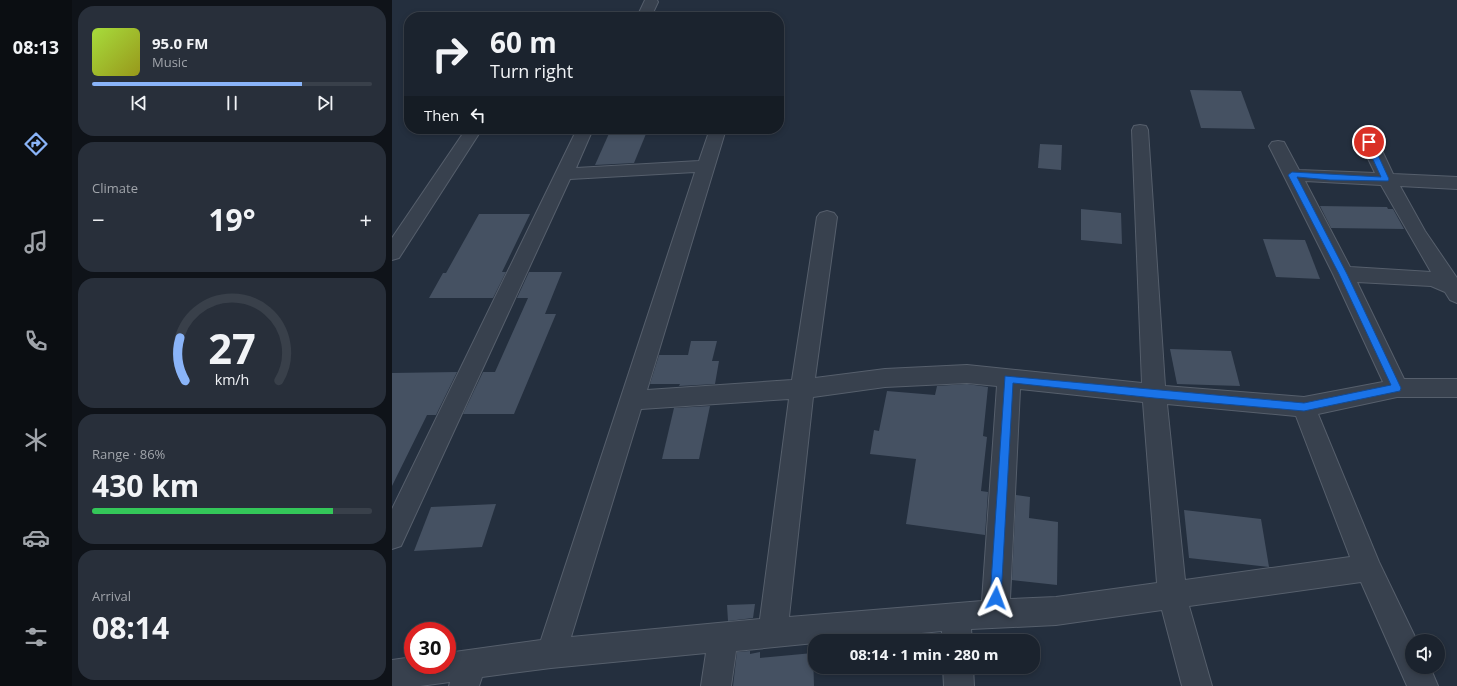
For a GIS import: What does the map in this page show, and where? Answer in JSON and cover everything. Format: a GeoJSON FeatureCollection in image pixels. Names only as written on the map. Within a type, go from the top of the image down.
{"type":"FeatureCollection","features":[{"type":"Feature","properties":{"kind":"street"},"geometry":{"type":"LineString","coordinates":[[646,12],[651,2]]}},
{"type":"Feature","properties":{"kind":"street"},"geometry":{"type":"LineString","coordinates":[[1140,130],[1154,394],[1172,594],[1197,686]]}},
{"type":"Feature","properties":{"kind":"street"},"geometry":{"type":"LineString","coordinates":[[392,252],[471,134]]}},
{"type":"Feature","properties":{"kind":"street"},"geometry":{"type":"LineString","coordinates":[[392,537],[562,174],[582,134]]}},
{"type":"Feature","properties":{"kind":"street"},"geometry":{"type":"LineString","coordinates":[[551,653],[716,134]]}},
{"type":"Feature","properties":{"kind":"street"},"geometry":{"type":"LineString","coordinates":[[1369,142],[1385,179],[1430,256],[1454,291]]}},
{"type":"Feature","properties":{"kind":"street"},"geometry":{"type":"LineString","coordinates":[[1278,146],[1343,274],[1397,388]]}},
{"type":"Feature","properties":{"kind":"street"},"geometry":{"type":"LineString","coordinates":[[562,174],[706,166]]}},
{"type":"Feature","properties":{"kind":"street"},"geometry":{"type":"LineString","coordinates":[[1292,175],[1457,183]]}},
{"type":"Feature","properties":{"kind":"street"},"geometry":{"type":"LineString","coordinates":[[773,632],[802,389],[827,217]]}},
{"type":"Feature","properties":{"kind":"street"},"geometry":{"type":"LineString","coordinates":[[1343,274],[1434,279],[1454,291]]}},
{"type":"Feature","properties":{"kind":"street"},"geometry":{"type":"LineString","coordinates":[[631,400],[802,389],[885,378],[966,374],[1154,394],[1304,407],[1397,388],[1457,388]]}},
{"type":"Feature","properties":{"kind":"street"},"geometry":{"type":"LineString","coordinates":[[995,614],[1009,378]]}},
{"type":"Feature","properties":{"kind":"street"},"geometry":{"type":"LineString","coordinates":[[1304,407],[1368,568],[1405,647]]}},
{"type":"Feature","properties":{"kind":"street"},"geometry":{"type":"LineString","coordinates":[[392,675],[468,675],[551,653],[773,632],[957,628],[995,614],[1056,611],[1368,568]]}},
{"type":"Feature","properties":{"kind":"street"},"geometry":{"type":"LineString","coordinates":[[716,686],[723,637]]}},
{"type":"Feature","properties":{"kind":"street"},"geometry":{"type":"LineString","coordinates":[[958,674],[959,686]]}},
{"type":"Feature","properties":{"kind":"street"},"geometry":{"type":"LineString","coordinates":[[1417,674],[1423,686]]}},
{"type":"Feature","properties":{"kind":"building"},"geometry":{"type":"Polygon","coordinates":[[[1190,90],[1241,91],[1255,129],[1201,128],[1190,90]]]}},
{"type":"Feature","properties":{"kind":"building"},"geometry":{"type":"Polygon","coordinates":[[[609,134],[646,134],[634,163],[595,165],[609,134]]]}},
{"type":"Feature","properties":{"kind":"building"},"geometry":{"type":"Polygon","coordinates":[[[1040,144],[1062,145],[1061,170],[1038,168],[1040,144]]]}},
{"type":"Feature","properties":{"kind":"building"},"geometry":{"type":"Polygon","coordinates":[[[1320,206],[1387,207],[1388,209],[1393,209],[1404,229],[1331,228],[1320,206]]]}},
{"type":"Feature","properties":{"kind":"building"},"geometry":{"type":"Polygon","coordinates":[[[1081,209],[1121,213],[1122,244],[1081,240],[1081,209]]]}},
{"type":"Feature","properties":{"kind":"building"},"geometry":{"type":"Polygon","coordinates":[[[479,214],[530,214],[502,272],[506,272],[493,298],[429,298],[443,273],[446,273],[479,214]]]}},
{"type":"Feature","properties":{"kind":"building"},"geometry":{"type":"Polygon","coordinates":[[[1263,239],[1305,240],[1320,279],[1276,277],[1263,239]]]}},
{"type":"Feature","properties":{"kind":"building"},"geometry":{"type":"Polygon","coordinates":[[[529,272],[562,272],[545,314],[556,314],[514,414],[463,414],[483,372],[495,372],[528,298],[517,298],[529,272]]]}},
{"type":"Feature","properties":{"kind":"building"},"geometry":{"type":"Polygon","coordinates":[[[691,341],[717,341],[712,361],[719,361],[715,384],[679,386],[680,384],[650,384],[659,355],[688,355],[691,341]]]}},
{"type":"Feature","properties":{"kind":"building"},"geometry":{"type":"Polygon","coordinates":[[[1170,349],[1231,351],[1240,386],[1177,384],[1170,349]]]}},
{"type":"Feature","properties":{"kind":"building"},"geometry":{"type":"Polygon","coordinates":[[[457,372],[436,415],[427,415],[392,486],[392,373],[457,372]]]}},
{"type":"Feature","properties":{"kind":"building"},"geometry":{"type":"Polygon","coordinates":[[[967,384],[988,387],[983,436],[987,437],[981,491],[988,492],[985,535],[906,524],[916,459],[870,454],[874,430],[879,431],[887,391],[935,395],[937,386],[967,384]]]}},
{"type":"Feature","properties":{"kind":"building"},"geometry":{"type":"Polygon","coordinates":[[[710,406],[699,459],[662,459],[674,408],[710,406]]]}},
{"type":"Feature","properties":{"kind":"building"},"geometry":{"type":"Polygon","coordinates":[[[1016,495],[1030,497],[1029,518],[1058,522],[1057,585],[1012,580],[1016,495]]]}},
{"type":"Feature","properties":{"kind":"building"},"geometry":{"type":"Polygon","coordinates":[[[496,504],[482,547],[414,551],[431,507],[496,504]]]}},
{"type":"Feature","properties":{"kind":"building"},"geometry":{"type":"Polygon","coordinates":[[[1184,510],[1261,519],[1269,567],[1189,558],[1184,510]]]}},
{"type":"Feature","properties":{"kind":"building"},"geometry":{"type":"Polygon","coordinates":[[[755,604],[753,618],[728,621],[727,605],[755,604]]]}},
{"type":"Feature","properties":{"kind":"building"},"geometry":{"type":"Polygon","coordinates":[[[750,651],[750,654],[760,652],[760,658],[808,653],[808,674],[814,674],[814,686],[733,686],[737,652],[750,651]]]}},
{"type":"Feature","properties":{"kind":"route"},"geometry":{"type":"LineString","coordinates":[[996,598],[1009,378],[1154,394],[1304,407],[1397,388],[1343,274],[1292,175],[1330,178],[1385,179],[1369,142]]}}]}
